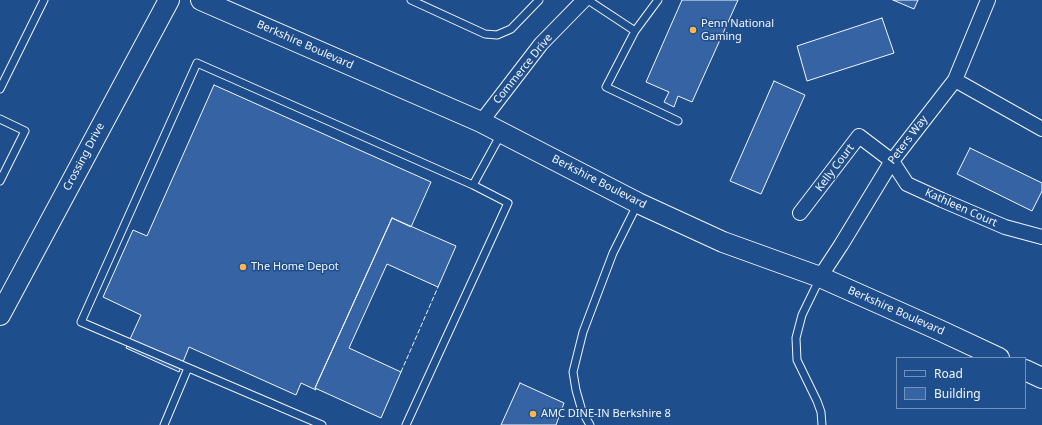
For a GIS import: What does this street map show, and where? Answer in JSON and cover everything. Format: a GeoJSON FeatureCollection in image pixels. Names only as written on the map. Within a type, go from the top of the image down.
{"type":"FeatureCollection","features":[{"type":"Feature","properties":{"kind":"main road","name":"Crossing Drive"},"geometry":{"type":"LineString","coordinates":[[0,315],[169,0]]}},
{"type":"Feature","properties":{"kind":"main road","name":"Berkshire Boulevard"},"geometry":{"type":"LineString","coordinates":[[201,0],[481,122],[638,203],[723,242],[820,277],[997,357]]}},
{"type":"Feature","properties":{"kind":"main road"},"geometry":{"type":"LineString","coordinates":[[1026,370],[1042,378]]}},
{"type":"Feature","properties":{"kind":"street","name":"Commerce Drive"},"geometry":{"type":"LineString","coordinates":[[481,122],[536,50],[584,0]]}},
{"type":"Feature","properties":{"kind":"street","name":"Peters Way"},"geometry":{"type":"LineString","coordinates":[[820,277],[892,160],[955,80],[988,0]]}},
{"type":"Feature","properties":{"kind":"street"},"geometry":{"type":"LineString","coordinates":[[955,80],[1042,129]]}},
{"type":"Feature","properties":{"kind":"street","name":"Kelly Court"},"geometry":{"type":"LineString","coordinates":[[800,213],[859,136],[892,160]]}},
{"type":"Feature","properties":{"kind":"street","name":"Kathleen Court"},"geometry":{"type":"LineString","coordinates":[[892,160],[907,184],[1005,227],[1042,237]]}},
{"type":"Feature","properties":{"kind":"lane"},"geometry":{"type":"LineString","coordinates":[[0,89],[44,0]]}},
{"type":"Feature","properties":{"kind":"lane"},"geometry":{"type":"LineString","coordinates":[[411,0],[485,34],[497,35],[511,29],[539,0]]}},
{"type":"Feature","properties":{"kind":"lane"},"geometry":{"type":"LineString","coordinates":[[588,0],[635,31]]}},
{"type":"Feature","properties":{"kind":"lane"},"geometry":{"type":"LineString","coordinates":[[658,0],[635,31],[606,87],[678,120]]}},
{"type":"Feature","properties":{"kind":"lane"},"geometry":{"type":"LineString","coordinates":[[322,425],[81,322],[197,63],[473,185],[508,203],[406,425]]}},
{"type":"Feature","properties":{"kind":"lane"},"geometry":{"type":"LineString","coordinates":[[0,119],[25,131],[0,181]]}},
{"type":"Feature","properties":{"kind":"lane"},"geometry":{"type":"LineString","coordinates":[[473,185],[502,132]]}},
{"type":"Feature","properties":{"kind":"lane"},"geometry":{"type":"LineString","coordinates":[[590,425],[582,411],[573,372],[583,332],[613,253],[638,203]]}},
{"type":"Feature","properties":{"kind":"lane"},"geometry":{"type":"LineString","coordinates":[[820,277],[802,315],[796,338],[797,360],[817,401],[821,412],[822,425]]}},
{"type":"Feature","properties":{"kind":"lane"},"geometry":{"type":"LineString","coordinates":[[164,425],[188,368]]}},
{"type":"Feature","properties":{"kind":"building"},"geometry":{"type":"Polygon","coordinates":[[[682,0],[738,0],[692,102],[678,96],[674,107],[664,102],[669,92],[646,82],[682,0]]]}},
{"type":"Feature","properties":{"kind":"building"},"geometry":{"type":"Polygon","coordinates":[[[893,0],[918,0],[914,9],[893,0]]]}},
{"type":"Feature","properties":{"kind":"building"},"geometry":{"type":"Polygon","coordinates":[[[882,18],[894,53],[807,81],[797,46],[882,18]]]}},
{"type":"Feature","properties":{"kind":"building"},"geometry":{"type":"Polygon","coordinates":[[[774,81],[805,95],[761,194],[730,181],[774,81]]]}},
{"type":"Feature","properties":{"kind":"building","name":"The Home Depot"},"geometry":{"type":"Polygon","coordinates":[[[214,85],[431,182],[411,227],[392,218],[315,388],[316,390],[301,383],[296,395],[189,347],[179,372],[126,348],[141,315],[103,297],[133,230],[147,236],[214,85]]]}},
{"type":"Feature","properties":{"kind":"building"},"geometry":{"type":"Polygon","coordinates":[[[970,148],[1042,183],[1042,191],[1032,211],[957,174],[970,148]]]}},
{"type":"Feature","properties":{"kind":"building"},"geometry":{"type":"Polygon","coordinates":[[[392,218],[456,246],[438,287],[387,264],[349,348],[401,372],[381,418],[315,388],[392,218]]]}},
{"type":"Feature","properties":{"kind":"building","name":"AMC DINE-IN Berkshire 8"},"geometry":{"type":"Polygon","coordinates":[[[520,383],[564,403],[556,425],[501,425],[520,383]]]}},
{"type":"Feature","properties":{"kind":"fence"},"geometry":{"type":"LineString","coordinates":[[401,372],[438,287]]}},
{"type":"Feature","properties":{"kind":"place","name":"Penn National Gaming"},"geometry":{"type":"Point","coordinates":[693,30]}},
{"type":"Feature","properties":{"kind":"place","name":"The Home Depot"},"geometry":{"type":"Point","coordinates":[243,267]}},
{"type":"Feature","properties":{"kind":"place","name":"AMC DINE-IN Berkshire 8"},"geometry":{"type":"Point","coordinates":[533,414]}}]}
